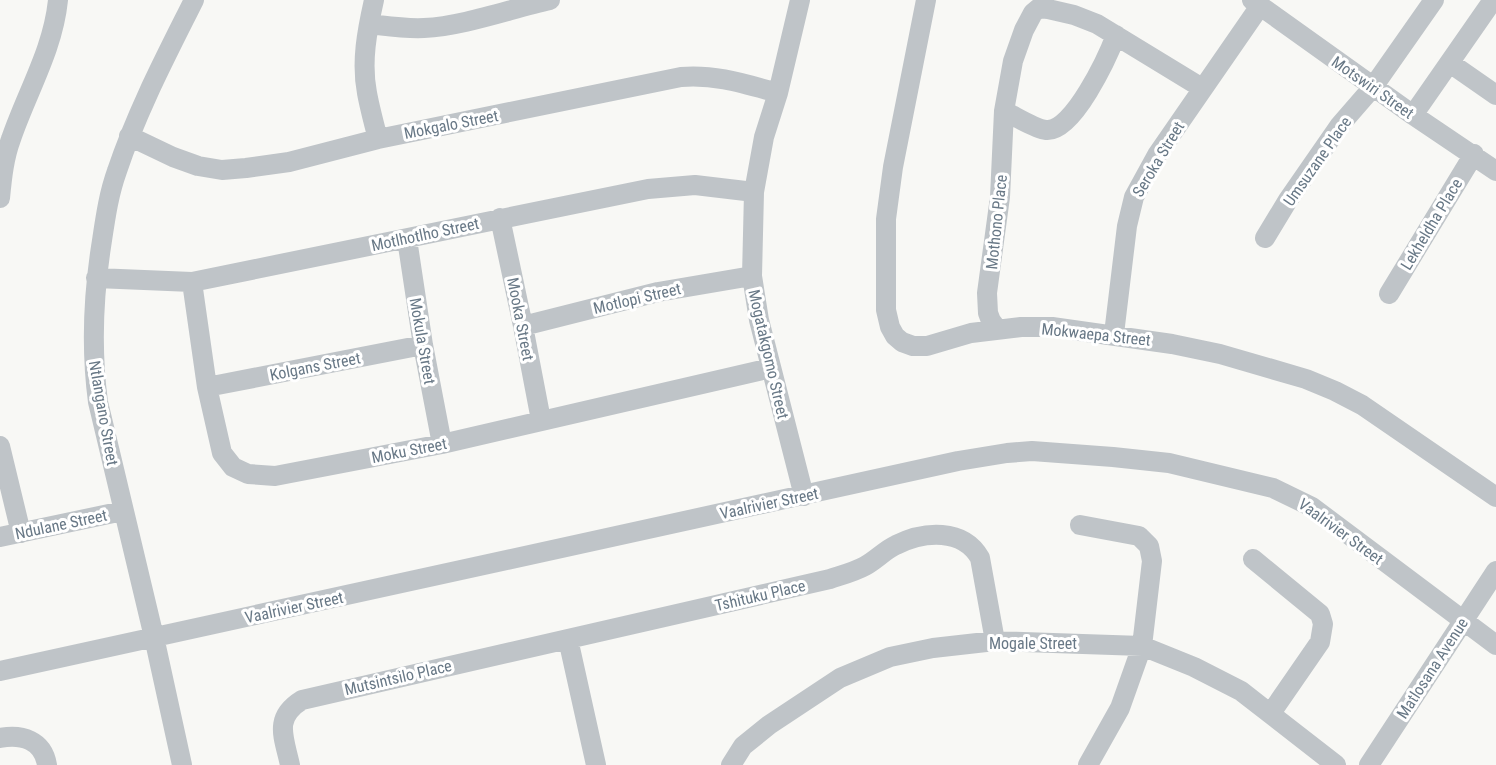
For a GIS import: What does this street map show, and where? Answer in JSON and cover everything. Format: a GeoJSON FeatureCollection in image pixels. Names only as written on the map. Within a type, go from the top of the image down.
{"type":"FeatureCollection","features":[{"type":"Feature","properties":{"kind":"street"},"geometry":{"type":"LineString","coordinates":[[0,198],[4,161],[10,140],[52,36],[57,0]]}},
{"type":"Feature","properties":{"kind":"street","name":"Ntlangano Street"},"geometry":{"type":"LineString","coordinates":[[182,765],[98,402],[92,332],[96,278],[107,206],[129,136],[152,83],[194,0]]}},
{"type":"Feature","properties":{"kind":"street"},"geometry":{"type":"LineString","coordinates":[[374,0],[365,55],[365,77],[378,139]]}},
{"type":"Feature","properties":{"kind":"street"},"geometry":{"type":"LineString","coordinates":[[369,24],[398,28],[424,28],[473,20],[550,0]]}},
{"type":"Feature","properties":{"kind":"street","name":"Mogatakgomo Street"},"geometry":{"type":"LineString","coordinates":[[800,0],[778,93],[764,137],[754,192],[752,276],[754,299],[804,496]]}},
{"type":"Feature","properties":{"kind":"street","name":"Mokwaepa Street"},"geometry":{"type":"LineString","coordinates":[[926,0],[893,167],[886,219],[886,310],[895,336],[902,342],[913,346],[927,346],[971,333],[1052,327],[1114,334],[1220,354],[1306,378],[1335,390],[1362,405],[1496,496]]}},
{"type":"Feature","properties":{"kind":"street","name":"Umsuzane Place"},"geometry":{"type":"LineString","coordinates":[[1265,238],[1288,200],[1340,125],[1373,87],[1434,0]]}},
{"type":"Feature","properties":{"kind":"street"},"geometry":{"type":"LineString","coordinates":[[1413,115],[1493,0]]}},
{"type":"Feature","properties":{"kind":"street","name":"Motswiri Street"},"geometry":{"type":"LineString","coordinates":[[1256,3],[1496,171]]}},
{"type":"Feature","properties":{"kind":"street","name":"Seroka Street"},"geometry":{"type":"LineString","coordinates":[[1114,334],[1127,226],[1134,197],[1158,155],[1256,3]]}},
{"type":"Feature","properties":{"kind":"street","name":"Mothono Place"},"geometry":{"type":"LineString","coordinates":[[998,330],[988,313],[987,293],[1000,197],[1004,111],[1013,61],[1030,17],[1036,10],[1048,9],[1074,15],[1116,35],[1202,88]]}},
{"type":"Feature","properties":{"kind":"street"},"geometry":{"type":"LineString","coordinates":[[1004,111],[1045,130],[1059,127],[1094,83],[1116,35]]}},
{"type":"Feature","properties":{"kind":"street"},"geometry":{"type":"LineString","coordinates":[[1450,63],[1496,95]]}},
{"type":"Feature","properties":{"kind":"street","name":"Mokgalo Street"},"geometry":{"type":"LineString","coordinates":[[129,136],[172,157],[198,166],[222,170],[288,162],[378,139],[681,77],[699,75],[720,78],[778,93]]}},
{"type":"Feature","properties":{"kind":"street","name":"Lekheldha Place"},"geometry":{"type":"LineString","coordinates":[[1389,294],[1474,154]]}},
{"type":"Feature","properties":{"kind":"street","name":"Motlhotlho Street"},"geometry":{"type":"LineString","coordinates":[[96,278],[192,282],[648,189],[695,185],[754,192]]}},
{"type":"Feature","properties":{"kind":"street","name":"Mooka Street"},"geometry":{"type":"LineString","coordinates":[[500,219],[524,326],[541,420]]}},
{"type":"Feature","properties":{"kind":"street","name":"Mokula Street"},"geometry":{"type":"LineString","coordinates":[[407,239],[423,345],[442,444]]}},
{"type":"Feature","properties":{"kind":"street","name":"Motlopi Street"},"geometry":{"type":"LineString","coordinates":[[524,326],[658,292],[752,276]]}},
{"type":"Feature","properties":{"kind":"street","name":"Moku Street"},"geometry":{"type":"LineString","coordinates":[[192,282],[207,387],[222,453],[233,467],[248,474],[275,476],[442,444],[771,368]]}},
{"type":"Feature","properties":{"kind":"street","name":"Kolgans Street"},"geometry":{"type":"LineString","coordinates":[[207,387],[423,345]]}},
{"type":"Feature","properties":{"kind":"street"},"geometry":{"type":"LineString","coordinates":[[0,446],[21,533]]}},
{"type":"Feature","properties":{"kind":"street","name":"Vaalrivier Street"},"geometry":{"type":"LineString","coordinates":[[0,671],[958,461],[1032,451],[1113,456],[1169,463],[1248,480],[1292,496],[1312,507],[1496,645]]}},
{"type":"Feature","properties":{"kind":"street","name":"Ndulane Street"},"geometry":{"type":"LineString","coordinates":[[0,537],[123,511]]}},
{"type":"Feature","properties":{"kind":"street"},"geometry":{"type":"LineString","coordinates":[[1080,525],[1139,536],[1149,546],[1151,572],[1142,646],[1120,708],[1088,765]]}},
{"type":"Feature","properties":{"kind":"street","name":"Tshituku Place"},"geometry":{"type":"LineString","coordinates":[[568,639],[830,579],[862,567],[896,544],[944,534],[953,535],[968,543],[980,558],[995,641]]}},
{"type":"Feature","properties":{"kind":"street"},"geometry":{"type":"LineString","coordinates":[[1252,560],[1320,614],[1323,624],[1320,642],[1271,713]]}},
{"type":"Feature","properties":{"kind":"street","name":"Matlosana Avenue"},"geometry":{"type":"LineString","coordinates":[[1369,765],[1496,571]]}},
{"type":"Feature","properties":{"kind":"street"},"geometry":{"type":"LineString","coordinates":[[568,639],[596,765]]}},
{"type":"Feature","properties":{"kind":"street","name":"Mutsintsilo Place"},"geometry":{"type":"LineString","coordinates":[[290,765],[283,735],[283,720],[287,712],[302,700],[568,639]]}},
{"type":"Feature","properties":{"kind":"street","name":"Mogale Street"},"geometry":{"type":"LineString","coordinates":[[731,765],[742,746],[769,725],[840,678],[890,657],[933,648],[995,641],[1142,646],[1219,678],[1241,691],[1336,765]]}},
{"type":"Feature","properties":{"kind":"street"},"geometry":{"type":"LineString","coordinates":[[0,738],[11,736],[32,740],[42,748],[47,765]]}}]}
